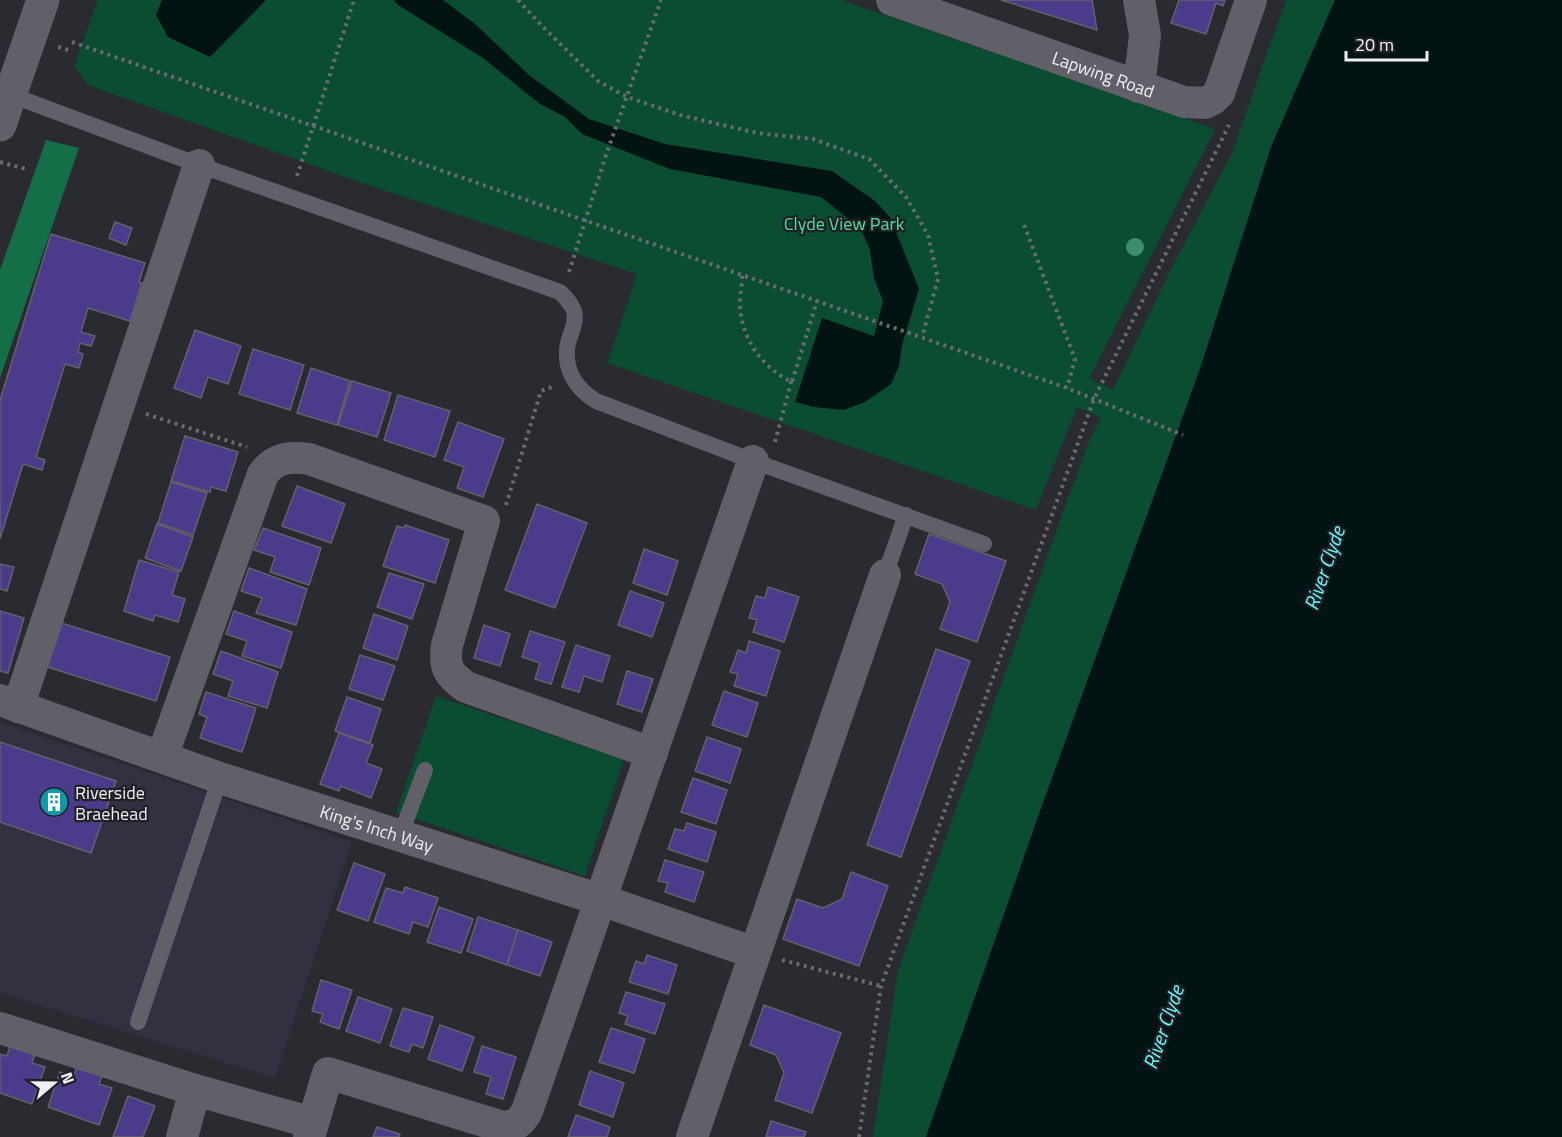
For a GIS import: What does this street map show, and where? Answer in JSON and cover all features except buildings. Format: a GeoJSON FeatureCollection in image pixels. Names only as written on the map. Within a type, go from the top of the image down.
{"type":"FeatureCollection","features":[{"type":"Feature","properties":{"kind":"street"},"geometry":{"type":"LineString","coordinates":[[0,125],[5,93],[42,0]]}},
{"type":"Feature","properties":{"kind":"street","name":"Lapwing Road"},"geometry":{"type":"LineString","coordinates":[[891,0],[1139,87],[1196,104],[1213,99],[1219,93],[1251,0]]}},
{"type":"Feature","properties":{"kind":"street"},"geometry":{"type":"LineString","coordinates":[[1139,0],[1144,35],[1139,87]]}},
{"type":"Feature","properties":{"kind":"street"},"geometry":{"type":"LineString","coordinates":[[9,704],[119,405],[199,165]]}},
{"type":"Feature","properties":{"kind":"street"},"geometry":{"type":"LineString","coordinates":[[162,757],[263,474],[270,465],[284,457],[309,459],[484,521],[447,645],[445,659],[448,670],[455,680],[466,687],[652,753]]}},
{"type":"Feature","properties":{"kind":"street"},"geometry":{"type":"LineString","coordinates":[[0,1028],[195,1090],[311,1130],[328,1073],[503,1127],[512,1126],[522,1120],[753,461]]}},
{"type":"Feature","properties":{"kind":"street"},"geometry":{"type":"LineString","coordinates":[[692,1137],[885,575]]}},
{"type":"Feature","properties":{"kind":"street","name":"King's Inch Way"},"geometry":{"type":"LineString","coordinates":[[9,704],[220,778],[601,900],[755,953]]}},
{"type":"Feature","properties":{"kind":"street"},"geometry":{"type":"LineString","coordinates":[[182,1137],[195,1090]]}},
{"type":"Feature","properties":{"kind":"lane"},"geometry":{"type":"LineString","coordinates":[[5,93],[199,165],[560,292],[568,300],[574,312],[567,363],[572,380],[582,393],[596,401],[753,461],[984,544]]}},
{"type":"Feature","properties":{"kind":"lane"},"geometry":{"type":"LineString","coordinates":[[885,575],[906,515]]}},
{"type":"Feature","properties":{"kind":"lane"},"geometry":{"type":"LineString","coordinates":[[400,836],[425,770]]}},
{"type":"Feature","properties":{"kind":"lane"},"geometry":{"type":"LineString","coordinates":[[138,1022],[220,778]]}},
{"type":"Feature","properties":{"kind":"path"},"geometry":{"type":"LineString","coordinates":[[290,197],[354,0]]}},
{"type":"Feature","properties":{"kind":"path"},"geometry":{"type":"LineString","coordinates":[[518,0],[598,81],[627,97],[680,115],[757,133],[813,139],[869,159],[906,196],[928,235],[938,279],[922,337]]}},
{"type":"Feature","properties":{"kind":"path"},"geometry":{"type":"LineString","coordinates":[[560,292],[568,275],[605,158],[661,0]]}},
{"type":"Feature","properties":{"kind":"path"},"geometry":{"type":"LineString","coordinates":[[72,42],[1067,388],[1183,435]]}},
{"type":"Feature","properties":{"kind":"path"},"geometry":{"type":"LineString","coordinates":[[859,1137],[881,986],[1094,399],[1232,118]]}},
{"type":"Feature","properties":{"kind":"path"},"geometry":{"type":"LineString","coordinates":[[0,162],[26,169]]}},
{"type":"Feature","properties":{"kind":"path"},"geometry":{"type":"LineString","coordinates":[[1024,225],[1076,359],[1067,388]]}},
{"type":"Feature","properties":{"kind":"path"},"geometry":{"type":"LineString","coordinates":[[742,276],[740,303],[744,329],[752,348],[778,375],[792,382],[792,379]]}},
{"type":"Feature","properties":{"kind":"path"},"geometry":{"type":"LineString","coordinates":[[753,461],[773,447],[817,301]]}},
{"type":"Feature","properties":{"kind":"path"},"geometry":{"type":"LineString","coordinates":[[484,521],[506,506],[541,391],[572,380]]}},
{"type":"Feature","properties":{"kind":"path"},"geometry":{"type":"LineString","coordinates":[[119,405],[263,453],[270,465]]}},
{"type":"Feature","properties":{"kind":"path"},"geometry":{"type":"LineString","coordinates":[[755,953],[881,986]]}},
{"type":"Feature","properties":{"kind":"shaded area"},"geometry":{"type":"Polygon","coordinates":[[[0,722],[352,842],[275,1078],[0,993],[0,722]]]}},
{"type":"Feature","properties":{"kind":"green space","name":"Clyde View Park"},"geometry":{"type":"Polygon","coordinates":[[[98,0],[841,0],[1215,129],[1089,379],[1113,390],[1170,271],[1231,155],[1286,0],[1335,0],[1271,147],[1201,366],[1038,817],[926,1137],[873,1137],[898,970],[1087,446],[1101,417],[1077,407],[1036,510],[607,363],[637,274],[368,185],[88,85],[74,66],[98,0]]]}},
{"type":"Feature","properties":{"kind":"green space"},"geometry":{"type":"Polygon","coordinates":[[[46,140],[79,148],[0,378],[0,270],[46,140]]]}},
{"type":"Feature","properties":{"kind":"green space"},"geometry":{"type":"Polygon","coordinates":[[[436,696],[624,760],[585,876],[396,812],[436,696]]]}},
{"type":"Feature","properties":{"kind":"water"},"geometry":{"type":"Polygon","coordinates":[[[162,0],[266,0],[210,57],[168,37],[156,15],[162,0]]]}},
{"type":"Feature","properties":{"kind":"water"},"geometry":{"type":"Polygon","coordinates":[[[394,0],[443,0],[475,24],[529,75],[589,119],[665,144],[832,171],[875,201],[890,217],[919,289],[902,345],[899,366],[891,384],[865,402],[844,410],[814,407],[795,402],[822,318],[874,336],[883,301],[874,278],[870,250],[861,229],[821,197],[670,169],[582,134],[565,117],[540,104],[483,58],[398,5],[394,0]]]}},
{"type":"Feature","properties":{"kind":"water","name":"River Clyde"},"geometry":{"type":"Polygon","coordinates":[[[1335,0],[1562,0],[1562,1137],[926,1137],[1038,817],[1201,366],[1271,147],[1335,0]]]}},
{"type":"Feature","properties":{"kind":"place","name":"Riverside Braehead"},"geometry":{"type":"Point","coordinates":[54,802]}}]}
